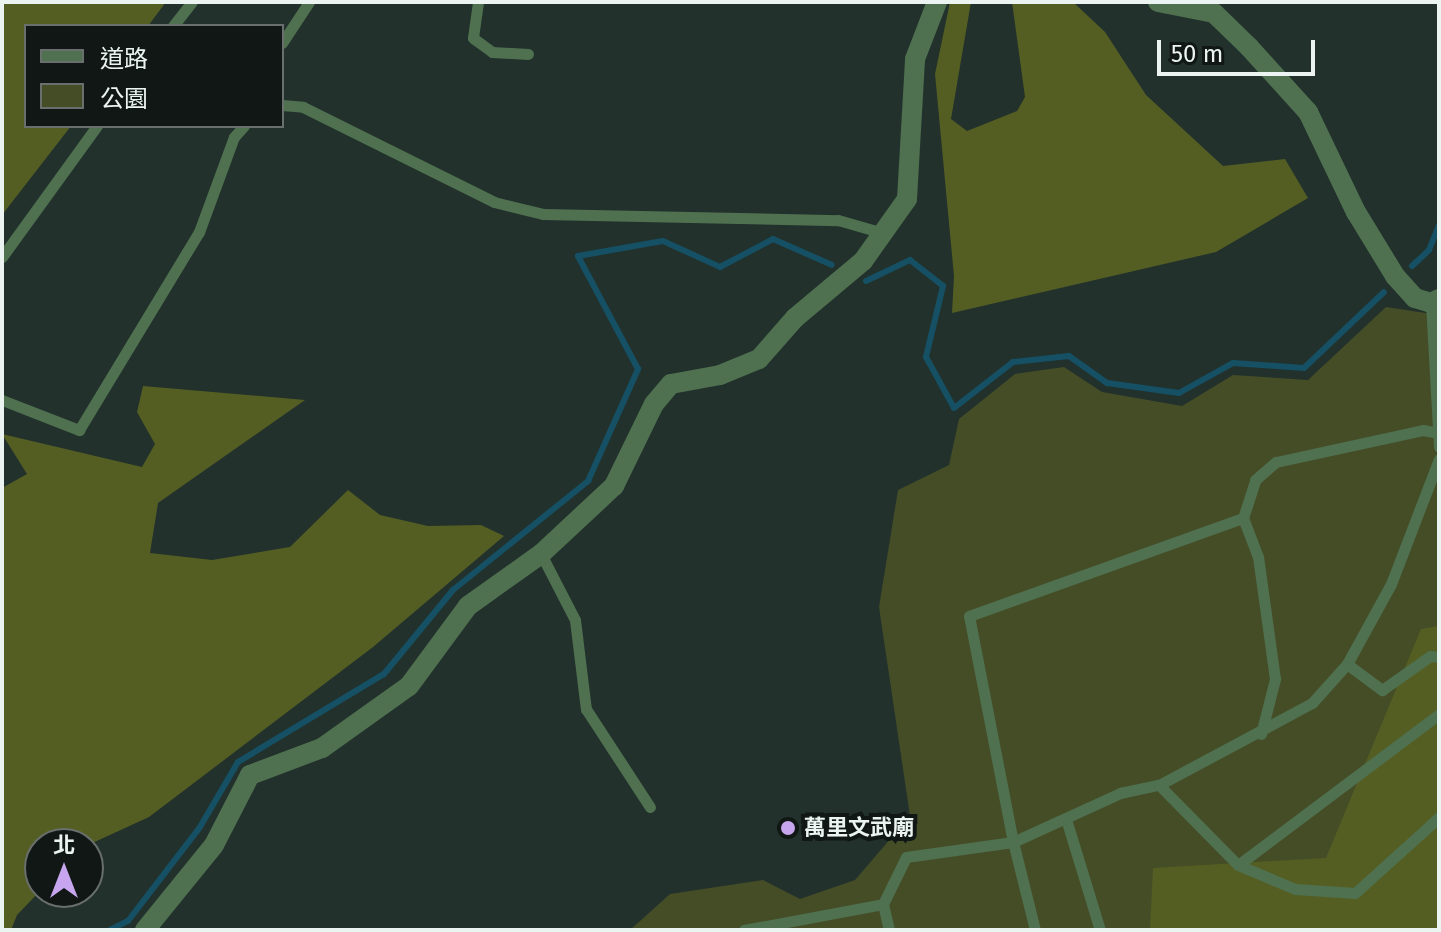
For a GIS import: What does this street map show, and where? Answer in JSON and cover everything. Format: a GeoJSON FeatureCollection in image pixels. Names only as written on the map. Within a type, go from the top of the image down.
{"type":"FeatureCollection","features":[{"type":"Feature","properties":{"kind":"street"},"geometry":{"type":"LineString","coordinates":[[145,930],[214,845],[250,775],[322,748],[409,686],[468,606],[541,554],[614,486],[654,404],[671,384],[720,375],[759,359],[795,318],[863,261],[907,199],[915,59],[937,2]]}},
{"type":"Feature","properties":{"kind":"street"},"geometry":{"type":"LineString","coordinates":[[1158,2],[1213,7],[1308,112],[1356,212],[1395,276],[1415,298],[1435,301]]}},
{"type":"Feature","properties":{"kind":"lane"},"geometry":{"type":"LineString","coordinates":[[175,24],[192,2]]}},
{"type":"Feature","properties":{"kind":"lane"},"geometry":{"type":"LineString","coordinates":[[284,40],[309,2]]}},
{"type":"Feature","properties":{"kind":"lane"},"geometry":{"type":"LineString","coordinates":[[478,2],[473,38],[492,52],[528,54]]}},
{"type":"Feature","properties":{"kind":"lane"},"geometry":{"type":"LineString","coordinates":[[284,105],[303,107],[494,202],[543,214],[838,220],[883,233]]}},
{"type":"Feature","properties":{"kind":"lane"},"geometry":{"type":"LineString","coordinates":[[2,257],[96,128]]}},
{"type":"Feature","properties":{"kind":"lane"},"geometry":{"type":"LineString","coordinates":[[2,400],[79,430],[199,232],[234,137],[242,128]]}},
{"type":"Feature","properties":{"kind":"lane"},"geometry":{"type":"LineString","coordinates":[[1435,301],[1439,447]]}},
{"type":"Feature","properties":{"kind":"lane"},"geometry":{"type":"LineString","coordinates":[[1260,734],[1275,679],[1258,557],[1243,518],[1255,480],[1276,462],[1438,432]]}},
{"type":"Feature","properties":{"kind":"lane"},"geometry":{"type":"LineString","coordinates":[[889,930],[883,904],[906,857],[1013,842],[1138,786],[1159,785],[1260,734],[1312,703],[1347,664],[1391,584],[1439,459]]}},
{"type":"Feature","properties":{"kind":"lane"},"geometry":{"type":"LineString","coordinates":[[1035,930],[1013,842],[969,616],[1243,518]]}},
{"type":"Feature","properties":{"kind":"lane"},"geometry":{"type":"LineString","coordinates":[[541,554],[575,620],[586,709],[650,807]]}},
{"type":"Feature","properties":{"kind":"lane"},"geometry":{"type":"LineString","coordinates":[[1347,664],[1382,690],[1430,656],[1439,657]]}},
{"type":"Feature","properties":{"kind":"lane"},"geometry":{"type":"LineString","coordinates":[[1238,865],[1439,714]]}},
{"type":"Feature","properties":{"kind":"lane"},"geometry":{"type":"LineString","coordinates":[[1159,785],[1238,865],[1295,889],[1355,893],[1439,817]]}},
{"type":"Feature","properties":{"kind":"lane"},"geometry":{"type":"LineString","coordinates":[[1066,819],[1100,930]]}},
{"type":"Feature","properties":{"kind":"lane"},"geometry":{"type":"LineString","coordinates":[[744,930],[883,904]]}},
{"type":"Feature","properties":{"kind":"green space"},"geometry":{"type":"Polygon","coordinates":[[[2,2],[166,2],[150,24],[24,24],[24,128],[69,128],[2,215],[2,2]]]}},
{"type":"Feature","properties":{"kind":"green space"},"geometry":{"type":"Polygon","coordinates":[[[950,2],[971,2],[951,119],[967,131],[1017,111],[1025,97],[1012,2],[1073,2],[1105,32],[1146,95],[1223,166],[1285,159],[1308,198],[1216,252],[952,313],[954,276],[935,74],[950,2]]]}},
{"type":"Feature","properties":{"kind":"green space"},"geometry":{"type":"Polygon","coordinates":[[[1386,307],[1439,315],[1439,930],[630,930],[670,894],[763,880],[800,899],[855,880],[910,816],[879,607],[898,490],[949,465],[959,419],[1015,374],[1064,367],[1102,392],[1182,406],[1233,375],[1308,380],[1386,307]]]}},
{"type":"Feature","properties":{"kind":"green space"},"geometry":{"type":"Polygon","coordinates":[[[143,386],[305,400],[158,503],[150,553],[212,560],[290,547],[348,490],[380,515],[428,526],[481,525],[504,536],[373,647],[149,817],[104,838],[104,828],[24,828],[24,908],[11,930],[2,930],[2,488],[27,474],[2,434],[142,467],[155,444],[137,412],[143,386]]]}},
{"type":"Feature","properties":{"kind":"green space"},"geometry":{"type":"Polygon","coordinates":[[[1439,626],[1439,930],[1150,930],[1153,868],[1326,858],[1421,629],[1439,626]]]}},
{"type":"Feature","properties":{"kind":"waterway"},"geometry":{"type":"LineString","coordinates":[[1412,266],[1429,250],[1439,225]]}},
{"type":"Feature","properties":{"kind":"waterway"},"geometry":{"type":"LineString","coordinates":[[110,930],[128,921],[200,827],[238,762],[384,674],[453,590],[588,481],[638,369],[578,256],[663,241],[720,267],[773,239],[832,265]]}},
{"type":"Feature","properties":{"kind":"waterway"},"geometry":{"type":"LineString","coordinates":[[866,281],[910,260],[943,286],[926,357],[954,408],[1013,362],[1069,356],[1107,383],[1179,393],[1233,363],[1304,368],[1384,292]]}},
{"type":"Feature","properties":{"kind":"place","name":"萬里文武廟"},"geometry":{"type":"Point","coordinates":[788,828]}}]}
